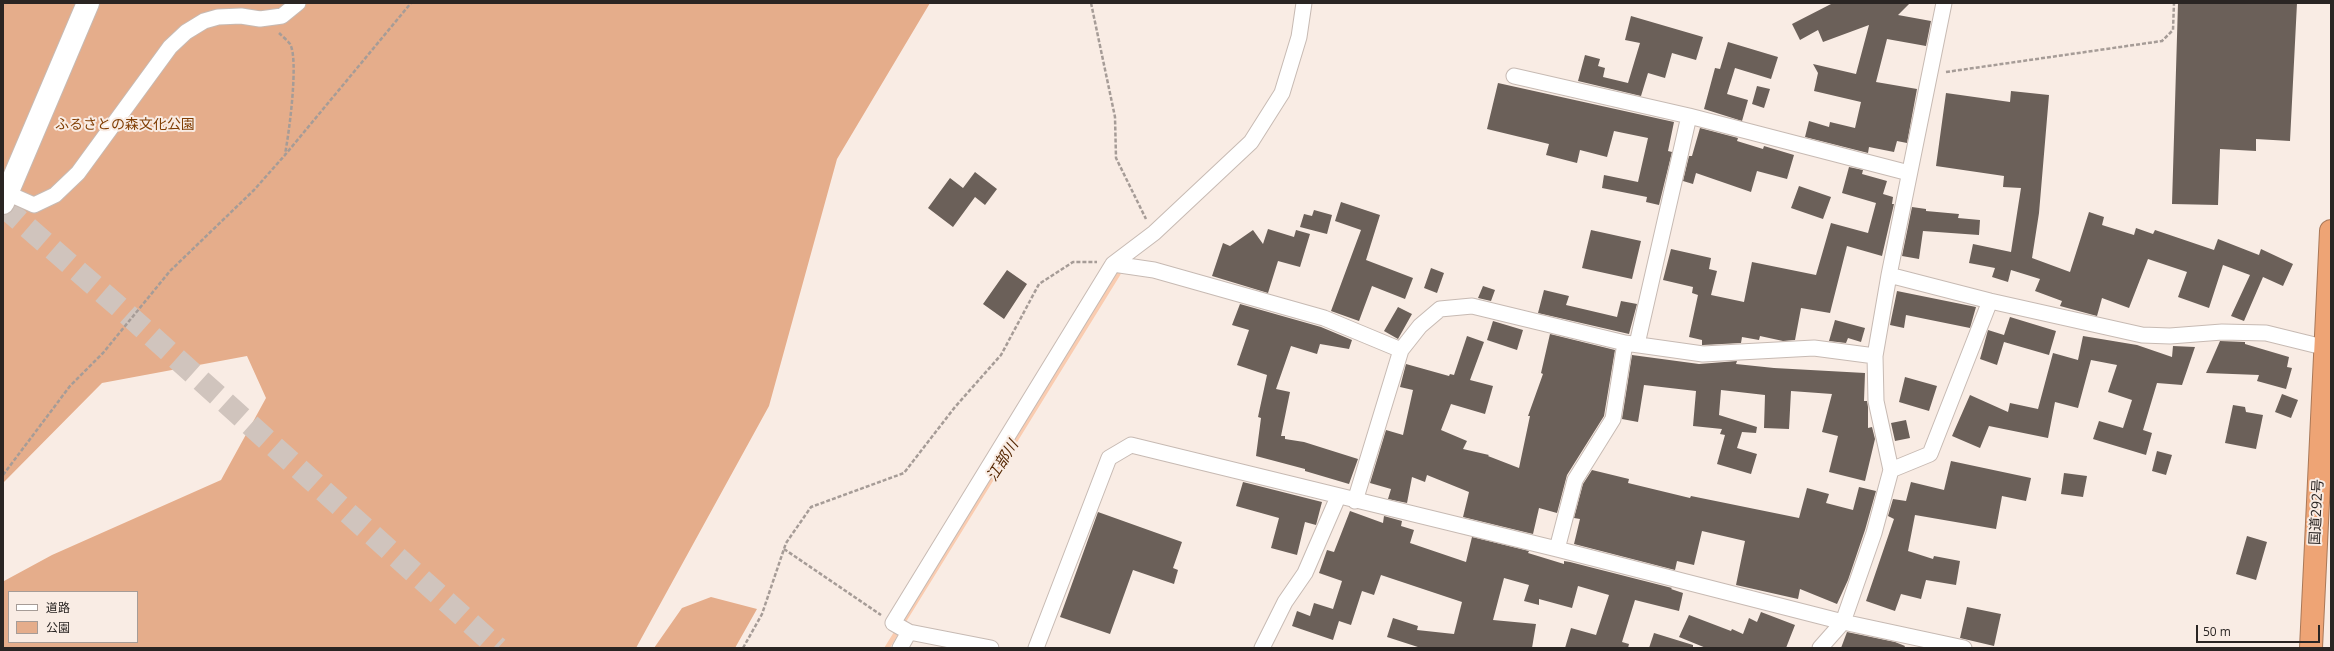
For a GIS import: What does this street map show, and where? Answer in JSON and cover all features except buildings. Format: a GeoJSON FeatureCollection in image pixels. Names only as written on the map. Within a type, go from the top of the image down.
{"type":"FeatureCollection","features":[{"type":"Feature","properties":{"kind":"highway","name":"国道292号"},"geometry":{"type":"LineString","coordinates":[[2311,648],[2328,348],[2331,231]]}},
{"type":"Feature","properties":{"kind":"street"},"geometry":{"type":"LineString","coordinates":[[88,3],[5,198],[34,205],[55,195],[78,174],[170,47],[194,27],[218,17],[241,16],[266,18],[282,16],[298,3]]}},
{"type":"Feature","properties":{"kind":"street"},"geometry":{"type":"LineString","coordinates":[[991,648],[909,632],[893,623],[1114,263],[1154,233],[1250,142],[1270,112],[1282,93],[1299,37],[1304,3]]}},
{"type":"Feature","properties":{"kind":"street"},"geometry":{"type":"LineString","coordinates":[[1820,648],[1843,622],[1874,533],[1891,470],[1876,401],[1875,356],[1888,275],[1944,3]]}},
{"type":"Feature","properties":{"kind":"street"},"geometry":{"type":"LineString","coordinates":[[1514,76],[1689,116],[1909,174]]}},
{"type":"Feature","properties":{"kind":"street"},"geometry":{"type":"LineString","coordinates":[[1557,549],[1575,480],[1613,419],[1689,116]]}},
{"type":"Feature","properties":{"kind":"street"},"geometry":{"type":"LineString","coordinates":[[1114,263],[1154,270],[1324,318],[1401,350]]}},
{"type":"Feature","properties":{"kind":"street"},"geometry":{"type":"LineString","coordinates":[[1888,275],[1990,301],[2142,335],[2170,336],[2222,332],[2266,333],[2328,348]]}},
{"type":"Feature","properties":{"kind":"street"},"geometry":{"type":"LineString","coordinates":[[1891,470],[1930,454],[1990,301]]}},
{"type":"Feature","properties":{"kind":"street"},"geometry":{"type":"LineString","coordinates":[[1355,501],[1401,350],[1420,326],[1440,309],[1472,306],[1631,344],[1703,354],[1814,348],[1875,356]]}},
{"type":"Feature","properties":{"kind":"street"},"geometry":{"type":"LineString","coordinates":[[1036,648],[1109,458],[1131,445],[1338,497],[1557,549],[1843,622],[1964,648]]}},
{"type":"Feature","properties":{"kind":"street"},"geometry":{"type":"LineString","coordinates":[[1262,648],[1285,602],[1305,573],[1338,497]]}},
{"type":"Feature","properties":{"kind":"street"},"geometry":{"type":"LineString","coordinates":[[900,648],[909,632]]}},
{"type":"Feature","properties":{"kind":"path"},"geometry":{"type":"LineString","coordinates":[[3,474],[70,386],[104,353],[170,271],[254,190],[285,155],[411,3]]}},
{"type":"Feature","properties":{"kind":"path"},"geometry":{"type":"LineString","coordinates":[[1091,3],[1115,117],[1116,158],[1154,233]]}},
{"type":"Feature","properties":{"kind":"path"},"geometry":{"type":"LineString","coordinates":[[1930,74],[2162,41],[2173,30],[2174,3]]}},
{"type":"Feature","properties":{"kind":"path"},"geometry":{"type":"LineString","coordinates":[[266,18],[290,44],[293,87],[291,121],[285,155]]}},
{"type":"Feature","properties":{"kind":"path"},"geometry":{"type":"LineString","coordinates":[[743,648],[762,614],[784,549],[812,507],[904,474],[955,407],[1001,355],[1039,284],[1073,262],[1114,263]]}},
{"type":"Feature","properties":{"kind":"path"},"geometry":{"type":"LineString","coordinates":[[784,549],[893,623]]}},
{"type":"Feature","properties":{"kind":"green space","name":"ふるさとの森文化公園"},"geometry":{"type":"Polygon","coordinates":[[[3,3],[930,3],[837,159],[769,406],[636,648],[3,648],[3,578],[4,581],[52,555],[221,480],[266,398],[247,356],[102,383],[3,483],[3,3]]]}},
{"type":"Feature","properties":{"kind":"green space"},"geometry":{"type":"Polygon","coordinates":[[[711,597],[757,609],[735,648],[654,648],[682,608],[711,597]]]}},
{"type":"Feature","properties":{"kind":"waterway","name":"江部川"},"geometry":{"type":"LineString","coordinates":[[887,648],[1118,274]]}},
{"type":"Feature","properties":{"kind":"tunnel"},"geometry":{"type":"LineString","coordinates":[[3,206],[126,313],[498,648]]}}]}
